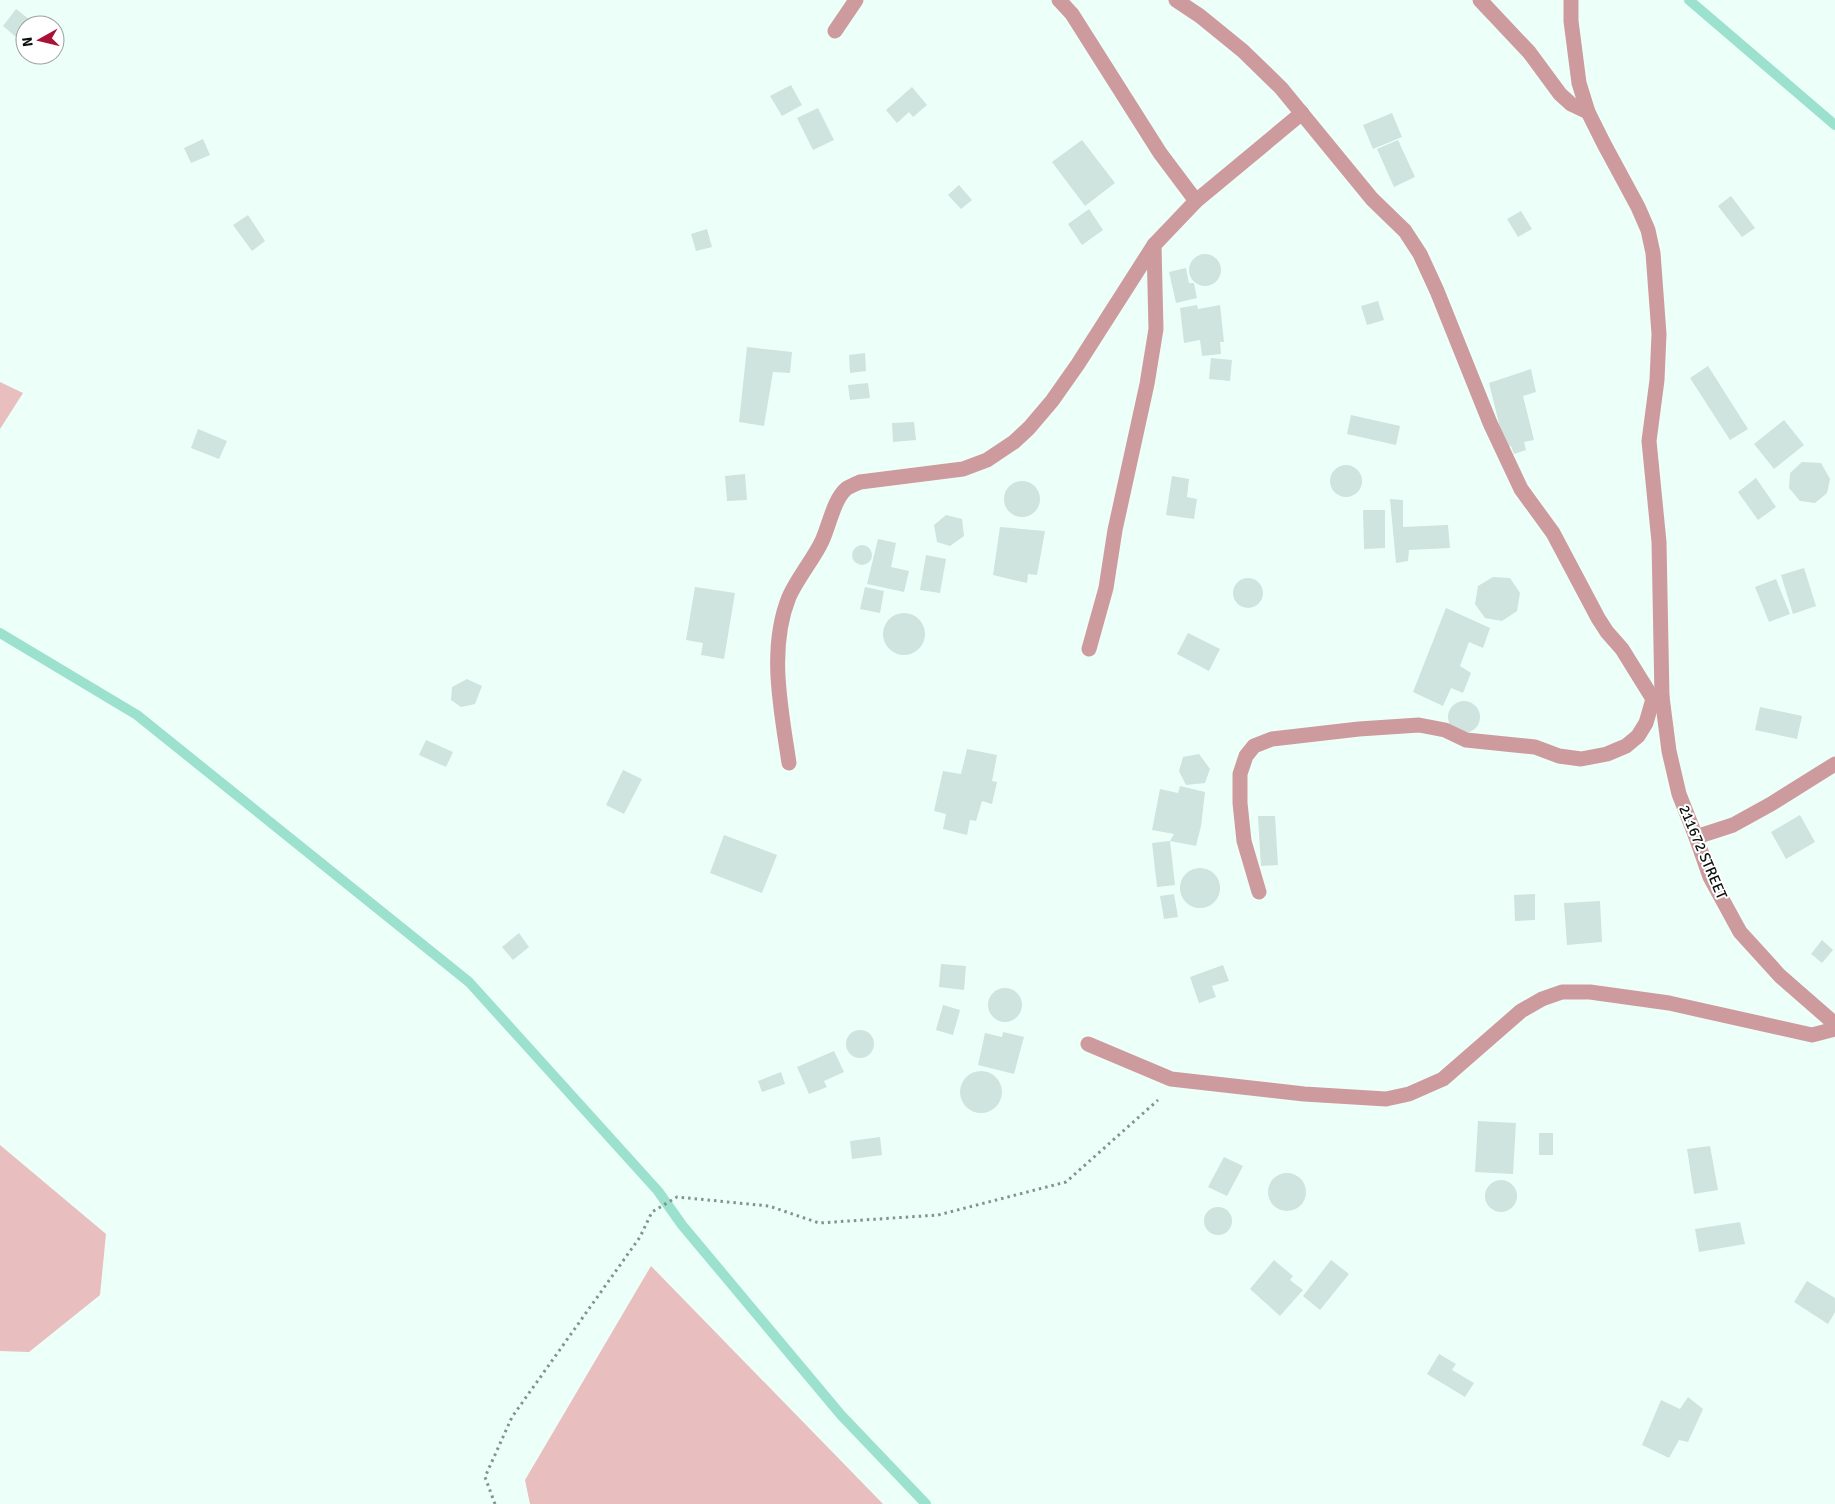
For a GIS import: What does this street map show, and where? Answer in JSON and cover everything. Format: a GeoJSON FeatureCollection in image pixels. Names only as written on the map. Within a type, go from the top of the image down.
{"type":"FeatureCollection","features":[{"type":"Feature","properties":{"kind":"street"},"geometry":{"type":"LineString","coordinates":[[835,31],[856,0]]}},
{"type":"Feature","properties":{"kind":"street"},"geometry":{"type":"LineString","coordinates":[[1059,0],[1072,14],[1160,153],[1196,201]]}},
{"type":"Feature","properties":{"kind":"street"},"geometry":{"type":"LineString","coordinates":[[1176,0],[1200,16],[1243,51],[1281,88],[1372,198],[1405,231],[1420,254],[1438,291],[1509,466],[1528,500],[1553,533],[1598,618],[1658,698]]}},
{"type":"Feature","properties":{"kind":"street"},"geometry":{"type":"LineString","coordinates":[[1480,0],[1529,52],[1560,94],[1571,104],[1588,112]]}},
{"type":"Feature","properties":{"kind":"street"},"geometry":{"type":"LineString","coordinates":[[1259,892],[1244,841],[1240,803],[1240,774],[1246,756],[1254,746],[1272,739],[1359,728],[1419,725],[1445,730],[1466,740],[1535,747],[1559,756],[1581,759],[1607,754],[1626,746],[1638,736],[1658,698],[1660,542],[1649,442],[1657,380],[1659,334],[1652,253],[1648,230],[1638,207],[1588,112],[1575,62],[1570,21],[1571,0]]}},
{"type":"Feature","properties":{"kind":"street"},"geometry":{"type":"LineString","coordinates":[[789,763],[780,687],[779,632],[790,594],[821,543],[839,498],[846,489],[860,482],[963,469],[987,460],[1014,442],[1046,408],[1078,364],[1154,245],[1196,201],[1302,113]]}},
{"type":"Feature","properties":{"kind":"street"},"geometry":{"type":"LineString","coordinates":[[1089,649],[1106,588],[1115,530],[1147,384],[1156,328],[1154,245]]}},
{"type":"Feature","properties":{"kind":"street","name":"211672 STREET"},"geometry":{"type":"LineString","coordinates":[[1658,698],[1679,794],[1710,877],[1740,932],[1780,976],[1835,1024]]}},
{"type":"Feature","properties":{"kind":"street"},"geometry":{"type":"LineString","coordinates":[[1696,837],[1733,825],[1835,764]]}},
{"type":"Feature","properties":{"kind":"street"},"geometry":{"type":"LineString","coordinates":[[1088,1044],[1171,1079],[1304,1094],[1386,1099],[1409,1094],[1443,1079],[1521,1011],[1542,999],[1562,992],[1590,992],[1669,1004],[1812,1035],[1835,1029]]}},
{"type":"Feature","properties":{"kind":"path"},"geometry":{"type":"LineString","coordinates":[[495,1504],[486,1477],[512,1417],[640,1237],[652,1212],[677,1197],[769,1206],[819,1223],[938,1215],[1066,1182],[1180,1080]]}},
{"type":"Feature","properties":{"kind":"shaded area"},"geometry":{"type":"Polygon","coordinates":[[[0,382],[23,393],[0,429],[0,382]]]}},
{"type":"Feature","properties":{"kind":"shaded area"},"geometry":{"type":"Polygon","coordinates":[[[0,1145],[106,1234],[100,1295],[29,1352],[0,1351],[0,1145]]]}},
{"type":"Feature","properties":{"kind":"shaded area"},"geometry":{"type":"Polygon","coordinates":[[[651,1266],[883,1504],[530,1504],[525,1480],[651,1266]]]}},
{"type":"Feature","properties":{"kind":"building"},"geometry":{"type":"Polygon","coordinates":[[[16,9],[24,15],[15,15],[15,36],[3,26],[16,9]]]}},
{"type":"Feature","properties":{"kind":"building"},"geometry":{"type":"Polygon","coordinates":[[[791,85],[802,105],[782,116],[770,96],[791,85]]]}},
{"type":"Feature","properties":{"kind":"building"},"geometry":{"type":"Polygon","coordinates":[[[912,87],[927,105],[913,117],[909,112],[897,123],[886,110],[912,87]]]}},
{"type":"Feature","properties":{"kind":"building"},"geometry":{"type":"Polygon","coordinates":[[[818,108],[834,140],[813,150],[797,118],[818,108]]]}},
{"type":"Feature","properties":{"kind":"building"},"geometry":{"type":"Polygon","coordinates":[[[1392,113],[1402,137],[1373,149],[1363,125],[1392,113]]]}},
{"type":"Feature","properties":{"kind":"building"},"geometry":{"type":"Polygon","coordinates":[[[203,139],[210,155],[191,163],[184,148],[203,139]]]}},
{"type":"Feature","properties":{"kind":"building"},"geometry":{"type":"Polygon","coordinates":[[[1082,140],[1115,183],[1085,206],[1052,162],[1082,140]]]}},
{"type":"Feature","properties":{"kind":"building"},"geometry":{"type":"Polygon","coordinates":[[[1398,140],[1415,177],[1394,187],[1377,149],[1398,140]]]}},
{"type":"Feature","properties":{"kind":"building"},"geometry":{"type":"Polygon","coordinates":[[[959,185],[972,200],[961,209],[948,195],[959,185]]]}},
{"type":"Feature","properties":{"kind":"building"},"geometry":{"type":"Polygon","coordinates":[[[1731,196],[1755,228],[1742,237],[1718,206],[1731,196]]]}},
{"type":"Feature","properties":{"kind":"building"},"geometry":{"type":"Polygon","coordinates":[[[1089,209],[1103,230],[1082,245],[1068,224],[1089,209]]]}},
{"type":"Feature","properties":{"kind":"building"},"geometry":{"type":"Polygon","coordinates":[[[1521,211],[1532,229],[1518,237],[1507,219],[1521,211]]]}},
{"type":"Feature","properties":{"kind":"building"},"geometry":{"type":"Polygon","coordinates":[[[248,215],[265,241],[252,251],[233,225],[248,215]]]}},
{"type":"Feature","properties":{"kind":"building"},"geometry":{"type":"Polygon","coordinates":[[[707,229],[712,247],[696,251],[691,234],[707,229]]]}},
{"type":"Feature","properties":{"kind":"building"},"geometry":{"type":"Polygon","coordinates":[[[1205,254],[1216,259],[1221,270],[1216,281],[1205,286],[1194,281],[1189,270],[1194,259],[1205,254]]]}},
{"type":"Feature","properties":{"kind":"building"},"geometry":{"type":"Polygon","coordinates":[[[1186,268],[1189,283],[1194,283],[1197,298],[1176,303],[1169,272],[1186,268]]]}},
{"type":"Feature","properties":{"kind":"building"},"geometry":{"type":"Polygon","coordinates":[[[1378,301],[1384,320],[1367,325],[1361,306],[1378,301]]]}},
{"type":"Feature","properties":{"kind":"building"},"geometry":{"type":"Polygon","coordinates":[[[1197,305],[1198,309],[1220,305],[1224,342],[1220,342],[1221,354],[1202,356],[1200,340],[1184,343],[1180,308],[1197,305]]]}},
{"type":"Feature","properties":{"kind":"building"},"geometry":{"type":"Polygon","coordinates":[[[747,347],[792,352],[790,373],[773,372],[764,426],[739,422],[747,347]]]}},
{"type":"Feature","properties":{"kind":"building"},"geometry":{"type":"Polygon","coordinates":[[[865,353],[866,371],[850,373],[849,355],[865,353]]]}},
{"type":"Feature","properties":{"kind":"building"},"geometry":{"type":"Polygon","coordinates":[[[1211,358],[1232,360],[1230,381],[1209,379],[1211,358]]]}},
{"type":"Feature","properties":{"kind":"building"},"geometry":{"type":"Polygon","coordinates":[[[1708,366],[1748,429],[1730,440],[1690,378],[1708,366]]]}},
{"type":"Feature","properties":{"kind":"building"},"geometry":{"type":"Polygon","coordinates":[[[1531,369],[1536,392],[1523,396],[1534,440],[1524,442],[1526,450],[1514,454],[1511,446],[1505,448],[1489,383],[1531,369]]]}},
{"type":"Feature","properties":{"kind":"building"},"geometry":{"type":"Polygon","coordinates":[[[868,383],[870,398],[850,400],[848,385],[868,383]]]}},
{"type":"Feature","properties":{"kind":"building"},"geometry":{"type":"Polygon","coordinates":[[[1351,415],[1400,426],[1396,445],[1347,434],[1351,415]]]}},
{"type":"Feature","properties":{"kind":"building"},"geometry":{"type":"Polygon","coordinates":[[[1784,420],[1804,445],[1774,469],[1754,444],[1784,420]]]}},
{"type":"Feature","properties":{"kind":"building"},"geometry":{"type":"Polygon","coordinates":[[[914,422],[916,440],[893,442],[892,423],[914,422]]]}},
{"type":"Feature","properties":{"kind":"building"},"geometry":{"type":"Polygon","coordinates":[[[198,429],[227,441],[219,459],[191,448],[198,429]]]}},
{"type":"Feature","properties":{"kind":"building"},"geometry":{"type":"Polygon","coordinates":[[[1802,462],[1821,463],[1830,479],[1827,493],[1815,503],[1800,501],[1789,488],[1790,473],[1802,462]]]}},
{"type":"Feature","properties":{"kind":"building"},"geometry":{"type":"Polygon","coordinates":[[[1346,465],[1357,470],[1362,481],[1357,492],[1346,497],[1335,492],[1330,481],[1335,470],[1346,465]]]}},
{"type":"Feature","properties":{"kind":"building"},"geometry":{"type":"Polygon","coordinates":[[[745,474],[747,500],[727,501],[725,476],[745,474]]]}},
{"type":"Feature","properties":{"kind":"building"},"geometry":{"type":"Polygon","coordinates":[[[1172,476],[1189,479],[1187,497],[1197,499],[1194,519],[1166,515],[1172,476]]]}},
{"type":"Feature","properties":{"kind":"building"},"geometry":{"type":"Polygon","coordinates":[[[1756,478],[1776,507],[1758,520],[1738,492],[1756,478]]]}},
{"type":"Feature","properties":{"kind":"building"},"geometry":{"type":"Polygon","coordinates":[[[1022,481],[1029,482],[1035,486],[1039,492],[1039,506],[1035,512],[1029,516],[1022,517],[1015,516],[1009,512],[1005,506],[1004,499],[1005,492],[1009,486],[1015,482],[1022,481]]]}},
{"type":"Feature","properties":{"kind":"building"},"geometry":{"type":"Polygon","coordinates":[[[1390,499],[1403,500],[1403,527],[1448,525],[1450,548],[1409,550],[1408,561],[1396,563],[1390,499]]]}},
{"type":"Feature","properties":{"kind":"building"},"geometry":{"type":"Polygon","coordinates":[[[1363,510],[1385,510],[1385,548],[1364,549],[1363,510]]]}},
{"type":"Feature","properties":{"kind":"building"},"geometry":{"type":"Polygon","coordinates":[[[946,515],[962,519],[964,536],[950,546],[937,542],[934,525],[946,515]]]}},
{"type":"Feature","properties":{"kind":"building"},"geometry":{"type":"Polygon","coordinates":[[[1000,527],[1045,531],[1037,575],[1028,574],[1027,583],[993,575],[1000,527]]]}},
{"type":"Feature","properties":{"kind":"building"},"geometry":{"type":"Polygon","coordinates":[[[878,539],[896,543],[891,567],[909,571],[904,592],[867,584],[878,539]]]}},
{"type":"Feature","properties":{"kind":"building"},"geometry":{"type":"Polygon","coordinates":[[[862,545],[869,548],[872,555],[869,562],[862,565],[855,562],[852,555],[855,548],[862,545]]]}},
{"type":"Feature","properties":{"kind":"building"},"geometry":{"type":"Polygon","coordinates":[[[926,555],[946,559],[940,593],[920,590],[926,555]]]}},
{"type":"Feature","properties":{"kind":"building"},"geometry":{"type":"Polygon","coordinates":[[[1804,568],[1816,606],[1793,614],[1781,575],[1804,568]]]}},
{"type":"Feature","properties":{"kind":"building"},"geometry":{"type":"Polygon","coordinates":[[[1493,577],[1510,578],[1520,593],[1517,611],[1502,621],[1485,618],[1475,604],[1478,586],[1493,577]]]}},
{"type":"Feature","properties":{"kind":"building"},"geometry":{"type":"Polygon","coordinates":[[[1248,578],[1254,579],[1262,587],[1262,599],[1254,607],[1248,608],[1242,607],[1234,599],[1233,593],[1234,587],[1242,579],[1248,578]]]}},
{"type":"Feature","properties":{"kind":"building"},"geometry":{"type":"Polygon","coordinates":[[[1776,579],[1790,614],[1769,622],[1755,587],[1776,579]]]}},
{"type":"Feature","properties":{"kind":"building"},"geometry":{"type":"Polygon","coordinates":[[[695,587],[735,593],[724,659],[701,655],[703,643],[686,640],[695,587]]]}},
{"type":"Feature","properties":{"kind":"building"},"geometry":{"type":"Polygon","coordinates":[[[865,587],[884,591],[880,613],[860,609],[865,587]]]}},
{"type":"Feature","properties":{"kind":"building"},"geometry":{"type":"Polygon","coordinates":[[[1446,608],[1490,628],[1483,648],[1469,642],[1460,666],[1471,673],[1463,693],[1451,688],[1443,706],[1413,692],[1446,608]]]}},
{"type":"Feature","properties":{"kind":"building"},"geometry":{"type":"Polygon","coordinates":[[[908,613],[916,616],[922,622],[925,634],[922,646],[916,652],[900,655],[892,652],[886,646],[883,630],[886,622],[892,616],[908,613]]]}},
{"type":"Feature","properties":{"kind":"building"},"geometry":{"type":"Polygon","coordinates":[[[1188,633],[1220,649],[1209,671],[1177,654],[1188,633]]]}},
{"type":"Feature","properties":{"kind":"building"},"geometry":{"type":"Polygon","coordinates":[[[467,679],[482,686],[475,704],[461,707],[451,700],[452,687],[467,679]]]}},
{"type":"Feature","properties":{"kind":"building"},"geometry":{"type":"Polygon","coordinates":[[[1464,701],[1470,702],[1475,706],[1479,711],[1479,723],[1475,728],[1470,732],[1464,733],[1458,732],[1453,728],[1449,723],[1448,717],[1449,711],[1453,706],[1458,702],[1464,701]]]}},
{"type":"Feature","properties":{"kind":"building"},"geometry":{"type":"Polygon","coordinates":[[[1760,707],[1802,716],[1797,739],[1755,730],[1760,707]]]}},
{"type":"Feature","properties":{"kind":"building"},"geometry":{"type":"Polygon","coordinates":[[[426,740],[453,752],[446,767],[419,755],[426,740]]]}},
{"type":"Feature","properties":{"kind":"building"},"geometry":{"type":"Polygon","coordinates":[[[967,749],[997,755],[992,781],[997,782],[992,804],[982,801],[976,821],[970,820],[967,835],[943,829],[946,814],[934,811],[943,771],[961,774],[967,749]]]}},
{"type":"Feature","properties":{"kind":"building"},"geometry":{"type":"Polygon","coordinates":[[[1199,754],[1210,769],[1205,783],[1186,785],[1179,771],[1183,757],[1199,754]]]}},
{"type":"Feature","properties":{"kind":"building"},"geometry":{"type":"Polygon","coordinates":[[[623,770],[642,779],[624,814],[606,805],[623,770]]]}},
{"type":"Feature","properties":{"kind":"building"},"geometry":{"type":"Polygon","coordinates":[[[1180,786],[1205,792],[1201,826],[1196,846],[1170,841],[1174,834],[1152,830],[1160,789],[1178,793],[1180,786]]]}},
{"type":"Feature","properties":{"kind":"building"},"geometry":{"type":"Polygon","coordinates":[[[1800,815],[1815,842],[1786,859],[1771,832],[1800,815]]]}},
{"type":"Feature","properties":{"kind":"building"},"geometry":{"type":"Polygon","coordinates":[[[1258,816],[1275,816],[1278,865],[1261,866],[1258,816]]]}},
{"type":"Feature","properties":{"kind":"building"},"geometry":{"type":"Polygon","coordinates":[[[724,835],[777,855],[762,893],[710,873],[724,835]]]}},
{"type":"Feature","properties":{"kind":"building"},"geometry":{"type":"Polygon","coordinates":[[[1170,841],[1175,885],[1157,887],[1152,843],[1170,841]]]}},
{"type":"Feature","properties":{"kind":"building"},"geometry":{"type":"Polygon","coordinates":[[[1204,868],[1211,871],[1217,877],[1220,888],[1219,896],[1211,905],[1204,908],[1196,908],[1189,905],[1181,896],[1180,884],[1183,877],[1192,869],[1204,868]]]}},
{"type":"Feature","properties":{"kind":"building"},"geometry":{"type":"Polygon","coordinates":[[[1174,894],[1178,917],[1164,919],[1160,896],[1174,894]]]}},
{"type":"Feature","properties":{"kind":"building"},"geometry":{"type":"Polygon","coordinates":[[[1535,894],[1535,920],[1515,921],[1514,895],[1535,894]]]}},
{"type":"Feature","properties":{"kind":"building"},"geometry":{"type":"Polygon","coordinates":[[[1600,901],[1602,942],[1567,945],[1564,903],[1600,901]]]}},
{"type":"Feature","properties":{"kind":"building"},"geometry":{"type":"Polygon","coordinates":[[[519,933],[529,947],[513,960],[502,947],[519,933]]]}},
{"type":"Feature","properties":{"kind":"building"},"geometry":{"type":"Polygon","coordinates":[[[1822,940],[1833,950],[1822,963],[1811,954],[1822,940]]]}},
{"type":"Feature","properties":{"kind":"building"},"geometry":{"type":"Polygon","coordinates":[[[941,964],[966,966],[964,990],[939,987],[941,964]]]}},
{"type":"Feature","properties":{"kind":"building"},"geometry":{"type":"Polygon","coordinates":[[[1223,965],[1229,981],[1212,986],[1216,997],[1199,1003],[1190,977],[1223,965]]]}},
{"type":"Feature","properties":{"kind":"building"},"geometry":{"type":"Polygon","coordinates":[[[1005,988],[1012,989],[1017,993],[1021,998],[1021,1012],[1017,1017],[1012,1021],[1005,1022],[998,1021],[993,1017],[989,1012],[988,1005],[989,998],[993,993],[998,989],[1005,988]]]}},
{"type":"Feature","properties":{"kind":"building"},"geometry":{"type":"Polygon","coordinates":[[[943,1005],[960,1010],[953,1035],[936,1030],[943,1005]]]}},
{"type":"Feature","properties":{"kind":"building"},"geometry":{"type":"Polygon","coordinates":[[[860,1030],[870,1034],[874,1044],[870,1054],[860,1058],[850,1054],[846,1044],[850,1034],[860,1030]]]}},
{"type":"Feature","properties":{"kind":"building"},"geometry":{"type":"Polygon","coordinates":[[[1003,1032],[1024,1037],[1014,1074],[978,1065],[985,1033],[1002,1037],[1003,1032]]]}},
{"type":"Feature","properties":{"kind":"building"},"geometry":{"type":"Polygon","coordinates":[[[834,1051],[844,1072],[824,1081],[827,1087],[809,1094],[797,1067],[834,1051]]]}},
{"type":"Feature","properties":{"kind":"building"},"geometry":{"type":"Polygon","coordinates":[[[985,1071],[993,1074],[999,1080],[1002,1092],[999,1104],[993,1110],[977,1113],[969,1110],[963,1104],[960,1088],[963,1080],[969,1074],[985,1071]]]}},
{"type":"Feature","properties":{"kind":"building"},"geometry":{"type":"Polygon","coordinates":[[[781,1072],[785,1084],[762,1092],[758,1081],[781,1072]]]}},
{"type":"Feature","properties":{"kind":"building"},"geometry":{"type":"Polygon","coordinates":[[[1478,1121],[1516,1123],[1513,1174],[1475,1172],[1478,1121]]]}},
{"type":"Feature","properties":{"kind":"building"},"geometry":{"type":"Polygon","coordinates":[[[1539,1133],[1553,1133],[1553,1155],[1539,1155],[1539,1133]]]}},
{"type":"Feature","properties":{"kind":"building"},"geometry":{"type":"Polygon","coordinates":[[[880,1137],[882,1155],[852,1159],[850,1141],[880,1137]]]}},
{"type":"Feature","properties":{"kind":"building"},"geometry":{"type":"Polygon","coordinates":[[[1710,1146],[1718,1190],[1694,1194],[1687,1149],[1710,1146]]]}},
{"type":"Feature","properties":{"kind":"building"},"geometry":{"type":"Polygon","coordinates":[[[1224,1157],[1243,1166],[1227,1196],[1208,1187],[1224,1157]]]}},
{"type":"Feature","properties":{"kind":"building"},"geometry":{"type":"Polygon","coordinates":[[[1287,1173],[1301,1178],[1306,1192],[1301,1206],[1287,1211],[1273,1206],[1268,1192],[1273,1178],[1287,1173]]]}},
{"type":"Feature","properties":{"kind":"building"},"geometry":{"type":"Polygon","coordinates":[[[1501,1180],[1507,1181],[1512,1185],[1516,1190],[1516,1202],[1512,1207],[1507,1211],[1501,1212],[1495,1211],[1490,1207],[1486,1202],[1485,1196],[1486,1190],[1490,1185],[1495,1181],[1501,1180]]]}},
{"type":"Feature","properties":{"kind":"building"},"geometry":{"type":"Polygon","coordinates":[[[1218,1207],[1228,1211],[1232,1221],[1228,1231],[1218,1235],[1208,1231],[1204,1221],[1208,1211],[1218,1207]]]}},
{"type":"Feature","properties":{"kind":"building"},"geometry":{"type":"Polygon","coordinates":[[[1740,1222],[1745,1244],[1699,1252],[1695,1229],[1740,1222]]]}},
{"type":"Feature","properties":{"kind":"building"},"geometry":{"type":"Polygon","coordinates":[[[1274,1260],[1293,1276],[1290,1280],[1303,1290],[1280,1316],[1250,1289],[1274,1260]]]}},
{"type":"Feature","properties":{"kind":"building"},"geometry":{"type":"Polygon","coordinates":[[[1331,1260],[1349,1274],[1320,1310],[1303,1296],[1331,1260]]]}},
{"type":"Feature","properties":{"kind":"building"},"geometry":{"type":"Polygon","coordinates":[[[1807,1281],[1835,1298],[1835,1312],[1828,1324],[1794,1302],[1807,1281]]]}},
{"type":"Feature","properties":{"kind":"building"},"geometry":{"type":"Polygon","coordinates":[[[1439,1354],[1456,1364],[1452,1370],[1474,1383],[1465,1397],[1427,1374],[1439,1354]]]}},
{"type":"Feature","properties":{"kind":"building"},"geometry":{"type":"Polygon","coordinates":[[[1688,1397],[1703,1409],[1688,1442],[1679,1440],[1669,1458],[1642,1445],[1661,1400],[1680,1409],[1688,1397]]]}},
{"type":"Feature","properties":{"kind":"waterway"},"geometry":{"type":"LineString","coordinates":[[1689,0],[1835,125]]}},
{"type":"Feature","properties":{"kind":"waterway"},"geometry":{"type":"LineString","coordinates":[[0,633],[137,715],[469,982],[658,1191],[682,1225],[841,1415],[926,1504]]}}]}
